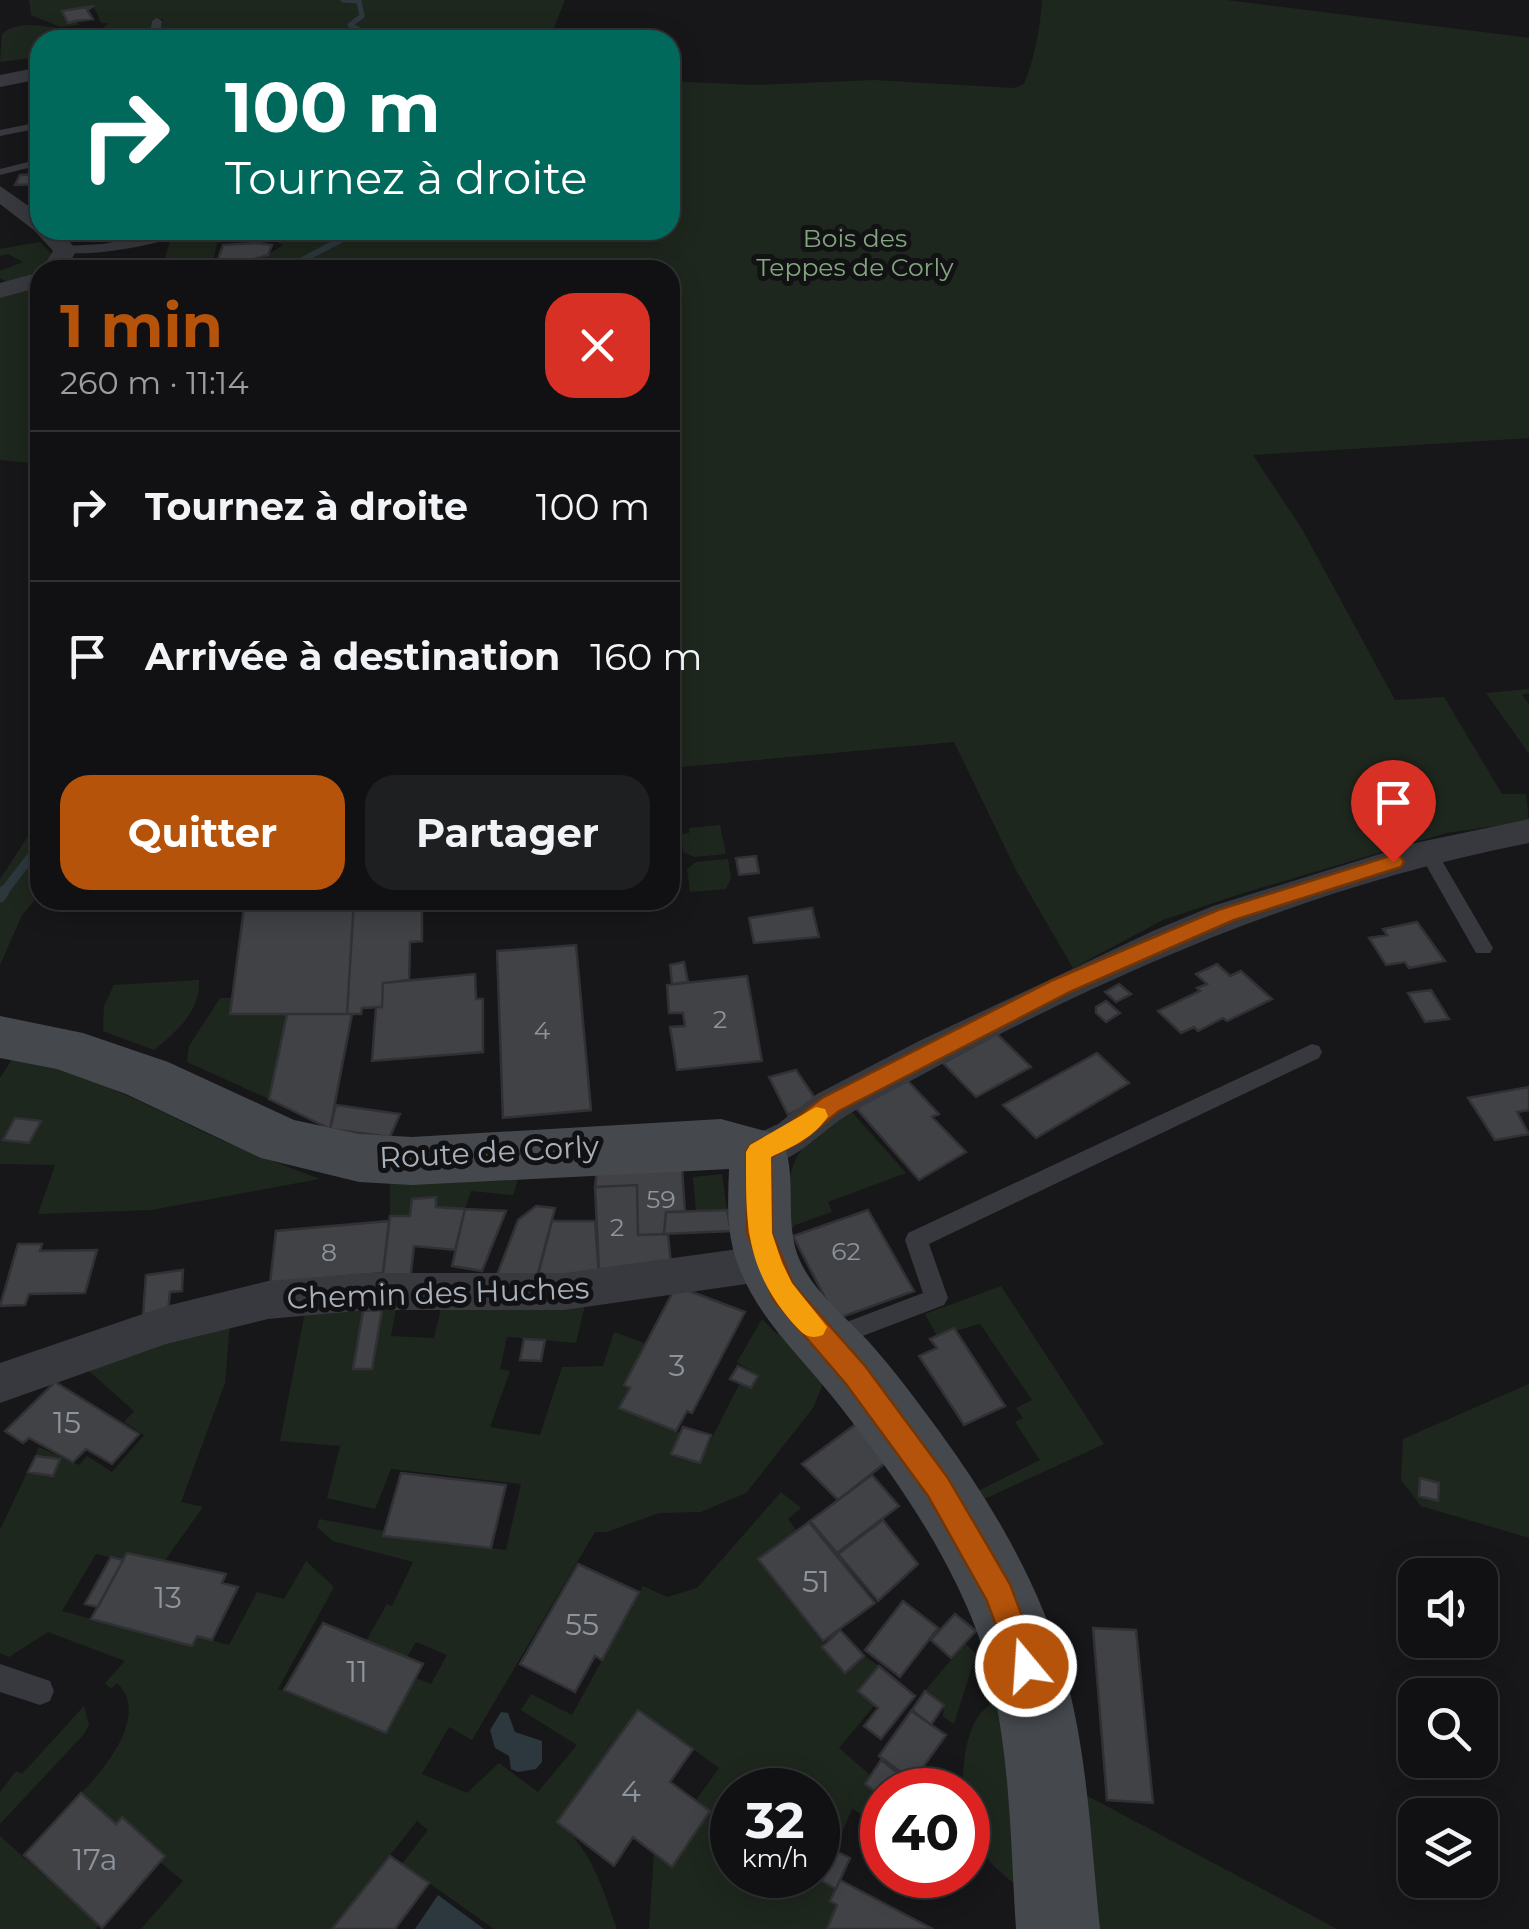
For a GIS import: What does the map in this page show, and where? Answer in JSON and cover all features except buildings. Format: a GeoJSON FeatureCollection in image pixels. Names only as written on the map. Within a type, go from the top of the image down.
{"type":"FeatureCollection","features":[{"type":"Feature","properties":{"kind":"street"},"geometry":{"type":"LineString","coordinates":[[0,80],[30,76]]}},
{"type":"Feature","properties":{"kind":"street"},"geometry":{"type":"LineString","coordinates":[[0,193],[30,217]]}},
{"type":"Feature","properties":{"kind":"street"},"geometry":{"type":"LineString","coordinates":[[0,290],[30,282]]}},
{"type":"Feature","properties":{"kind":"street"},"geometry":{"type":"LineString","coordinates":[[1058,1929],[1035,1699],[1016,1634],[980,1556],[938,1487],[856,1376],[782,1291],[768,1263],[760,1233],[759,1152],[792,1135],[831,1105],[1062,986],[1226,915],[1426,850],[1529,831]]}},
{"type":"Feature","properties":{"kind":"street","name":"Route de Corly"},"geometry":{"type":"LineString","coordinates":[[0,1037],[62,1048],[147,1078],[282,1141],[359,1158],[444,1159],[721,1142],[759,1152]]}},
{"type":"Feature","properties":{"kind":"street","name":"Chemin des Huches"},"geometry":{"type":"LineString","coordinates":[[0,1383],[117,1338],[273,1299],[420,1290],[535,1293],[613,1286],[768,1263]]}},
{"type":"Feature","properties":{"kind":"lane"},"geometry":{"type":"LineString","coordinates":[[156,30],[157,21]]}},
{"type":"Feature","properties":{"kind":"lane"},"geometry":{"type":"LineString","coordinates":[[0,133],[30,127]]}},
{"type":"Feature","properties":{"kind":"lane"},"geometry":{"type":"LineString","coordinates":[[0,172],[30,164]]}},
{"type":"Feature","properties":{"kind":"lane"},"geometry":{"type":"LineString","coordinates":[[59,260],[141,240]]}},
{"type":"Feature","properties":{"kind":"lane"},"geometry":{"type":"LineString","coordinates":[[1426,850],[1483,948]]}},
{"type":"Feature","properties":{"kind":"lane"},"geometry":{"type":"LineString","coordinates":[[824,1340],[936,1298],[916,1240],[1156,1122],[1312,1052]]}},
{"type":"Feature","properties":{"kind":"lane"},"geometry":{"type":"LineString","coordinates":[[0,1678],[40,1691]]}},
{"type":"Feature","properties":{"kind":"green space"},"geometry":{"type":"Polygon","coordinates":[[[29,0],[565,0],[553,30],[160,30],[163,19],[152,21],[151,30],[99,30],[108,23],[101,23],[94,7],[61,10],[67,23],[79,25],[60,27],[31,15],[29,0]]]}},
{"type":"Feature","properties":{"kind":"green space","name":"Bois des Teppes de Corly"},"geometry":{"type":"Polygon","coordinates":[[[1042,0],[1226,0],[1529,38],[1529,438],[1253,455],[1302,529],[1395,700],[1444,697],[1502,794],[1526,794],[1529,821],[1446,833],[1237,895],[1163,920],[1073,968],[1016,870],[954,742],[680,767],[680,260],[259,260],[283,245],[274,240],[680,240],[680,81],[754,85],[874,80],[1014,88],[1024,84],[1042,0]]]}},
{"type":"Feature","properties":{"kind":"green space"},"geometry":{"type":"Polygon","coordinates":[[[15,27],[67,30],[30,30],[30,58],[0,62],[2,34],[15,27]]]}},
{"type":"Feature","properties":{"kind":"green space"},"geometry":{"type":"Polygon","coordinates":[[[172,240],[234,240],[217,243],[214,260],[164,260],[172,240]]]}},
{"type":"Feature","properties":{"kind":"green space"},"geometry":{"type":"Polygon","coordinates":[[[40,242],[51,253],[48,260],[30,260],[30,275],[7,282],[0,278],[0,271],[23,262],[8,254],[0,256],[0,249],[40,242]]]}},
{"type":"Feature","properties":{"kind":"green space"},"geometry":{"type":"Polygon","coordinates":[[[30,288],[30,463],[0,460],[0,296],[30,288]]]}},
{"type":"Feature","properties":{"kind":"green space"},"geometry":{"type":"Polygon","coordinates":[[[1529,689],[1529,693],[1522,695],[1529,704],[1529,754],[1486,693],[1529,689]]]}},
{"type":"Feature","properties":{"kind":"green space"},"geometry":{"type":"Polygon","coordinates":[[[720,825],[726,854],[694,857],[683,852],[681,834],[689,833],[689,828],[720,825]]]}},
{"type":"Feature","properties":{"kind":"green space"},"geometry":{"type":"Polygon","coordinates":[[[30,833],[30,906],[0,965],[0,879],[30,833]]]}},
{"type":"Feature","properties":{"kind":"green space"},"geometry":{"type":"Polygon","coordinates":[[[728,859],[731,878],[726,889],[690,892],[687,869],[696,862],[728,859]]]}},
{"type":"Feature","properties":{"kind":"green space"},"geometry":{"type":"Polygon","coordinates":[[[199,980],[192,1011],[154,1050],[103,1031],[104,1006],[114,985],[199,980]]]}},
{"type":"Feature","properties":{"kind":"green space"},"geometry":{"type":"Polygon","coordinates":[[[220,998],[233,998],[287,1014],[269,1099],[187,1062],[189,1046],[220,998]]]}},
{"type":"Feature","properties":{"kind":"green space"},"geometry":{"type":"Polygon","coordinates":[[[14,1056],[88,1079],[234,1146],[320,1179],[151,1210],[38,1214],[55,1165],[0,1164],[0,1078],[14,1056]]]}},
{"type":"Feature","properties":{"kind":"green space"},"geometry":{"type":"Polygon","coordinates":[[[850,1110],[906,1173],[828,1202],[832,1212],[791,1230],[789,1187],[796,1158],[815,1136],[850,1110]]]}},
{"type":"Feature","properties":{"kind":"green space"},"geometry":{"type":"Polygon","coordinates":[[[722,1174],[727,1210],[696,1211],[693,1177],[722,1174]]]}},
{"type":"Feature","properties":{"kind":"green space"},"geometry":{"type":"Polygon","coordinates":[[[519,1176],[513,1195],[471,1191],[465,1209],[436,1207],[436,1197],[413,1199],[410,1216],[390,1216],[390,1182],[519,1176]]]}},
{"type":"Feature","properties":{"kind":"green space"},"geometry":{"type":"Polygon","coordinates":[[[1001,1286],[1104,1444],[978,1502],[974,1493],[1040,1460],[1015,1422],[1023,1418],[1016,1408],[1032,1400],[980,1324],[937,1336],[925,1314],[1001,1286]]]}},
{"type":"Feature","properties":{"kind":"green space"},"geometry":{"type":"Polygon","coordinates":[[[397,1304],[391,1336],[434,1338],[442,1304],[585,1305],[576,1343],[507,1337],[500,1369],[510,1371],[490,1427],[540,1435],[562,1367],[603,1366],[614,1332],[647,1344],[625,1385],[630,1388],[620,1408],[680,1433],[672,1454],[699,1463],[740,1383],[758,1376],[737,1362],[762,1319],[777,1334],[788,1327],[820,1366],[822,1386],[813,1408],[746,1493],[701,1512],[659,1513],[607,1532],[595,1532],[472,1740],[449,1727],[422,1774],[467,1793],[499,1763],[538,1792],[577,1745],[521,1710],[531,1694],[572,1715],[643,1586],[667,1597],[697,1588],[781,1492],[801,1508],[788,1519],[797,1531],[758,1560],[845,1672],[864,1656],[879,1666],[858,1690],[875,1705],[839,1748],[862,1768],[860,1813],[852,1809],[840,1838],[840,1768],[719,1768],[639,1710],[557,1821],[587,1856],[617,1929],[494,1929],[402,1864],[428,1830],[417,1821],[332,1929],[141,1929],[183,1881],[160,1862],[165,1855],[123,1818],[116,1824],[81,1793],[102,1770],[127,1725],[126,1696],[117,1683],[111,1689],[105,1683],[125,1661],[48,1632],[9,1657],[0,1653],[0,1530],[39,1447],[79,1465],[87,1456],[112,1472],[144,1435],[124,1422],[134,1411],[89,1371],[141,1346],[230,1322],[225,1383],[181,1502],[203,1507],[163,1563],[128,1553],[123,1560],[96,1554],[62,1611],[192,1646],[197,1636],[229,1645],[257,1592],[284,1599],[306,1561],[334,1587],[278,1689],[386,1733],[416,1678],[431,1684],[447,1655],[416,1642],[407,1657],[366,1641],[387,1604],[392,1606],[413,1562],[333,1541],[317,1527],[319,1519],[385,1531],[384,1536],[506,1550],[521,1484],[391,1469],[375,1509],[327,1498],[340,1446],[280,1441],[305,1312],[397,1304]]]}},
{"type":"Feature","properties":{"kind":"green space"},"geometry":{"type":"Polygon","coordinates":[[[1529,1384],[1529,1538],[1421,1506],[1401,1480],[1403,1439],[1529,1384]]]}},
{"type":"Feature","properties":{"kind":"green space"},"geometry":{"type":"Polygon","coordinates":[[[965,1643],[976,1654],[954,1724],[943,1717],[944,1705],[925,1691],[965,1643]]]}},
{"type":"Feature","properties":{"kind":"green space"},"geometry":{"type":"Polygon","coordinates":[[[1008,1696],[1016,1885],[990,1862],[990,1768],[964,1768],[970,1733],[994,1701],[1008,1696]]]}},
{"type":"Feature","properties":{"kind":"green space"},"geometry":{"type":"Polygon","coordinates":[[[84,1706],[89,1725],[84,1734],[0,1824],[0,1792],[16,1771],[22,1774],[84,1706]]]}},
{"type":"Feature","properties":{"kind":"green space"},"geometry":{"type":"Polygon","coordinates":[[[710,1781],[710,1812],[696,1800],[710,1781]]]}},
{"type":"Feature","properties":{"kind":"green space"},"geometry":{"type":"Polygon","coordinates":[[[1082,1793],[1337,1929],[1098,1929],[1082,1793]]]}},
{"type":"Feature","properties":{"kind":"green space"},"geometry":{"type":"Polygon","coordinates":[[[710,1812],[710,1898],[837,1898],[837,1905],[827,1929],[649,1929],[654,1852],[673,1866],[710,1812]]]}},
{"type":"Feature","properties":{"kind":"green space"},"geometry":{"type":"Polygon","coordinates":[[[0,1836],[98,1925],[96,1929],[0,1929],[0,1836]]]}},
{"type":"Feature","properties":{"kind":"shaded area"},"geometry":{"type":"Polygon","coordinates":[[[501,1712],[508,1713],[515,1732],[542,1741],[542,1762],[536,1769],[511,1769],[509,1756],[495,1748],[490,1730],[501,1712]]]}},
{"type":"Feature","properties":{"kind":"shaded area"},"geometry":{"type":"Polygon","coordinates":[[[438,1895],[484,1929],[415,1929],[438,1895]]]}},
{"type":"Feature","properties":{"kind":"waterway"},"geometry":{"type":"LineString","coordinates":[[343,0],[359,1],[362,16],[350,25],[359,30]]}},
{"type":"Feature","properties":{"kind":"waterway"},"geometry":{"type":"LineString","coordinates":[[302,260],[341,240]]}},
{"type":"Feature","properties":{"kind":"waterway"},"geometry":{"type":"LineString","coordinates":[[2,894],[30,858]]}},
{"type":"Feature","properties":{"kind":"slow traffic"},"geometry":{"type":"LineString","coordinates":[[813,1327],[782,1291],[768,1263],[758,1210],[759,1152],[792,1135],[816,1116]]}},
{"type":"Feature","properties":{"kind":"route"},"geometry":{"type":"LineString","coordinates":[[1026,1666],[1000,1594],[938,1487],[856,1376],[782,1291],[768,1263],[760,1233],[759,1152],[792,1135],[831,1105],[1062,986],[1226,915],[1393,862]]}}]}
